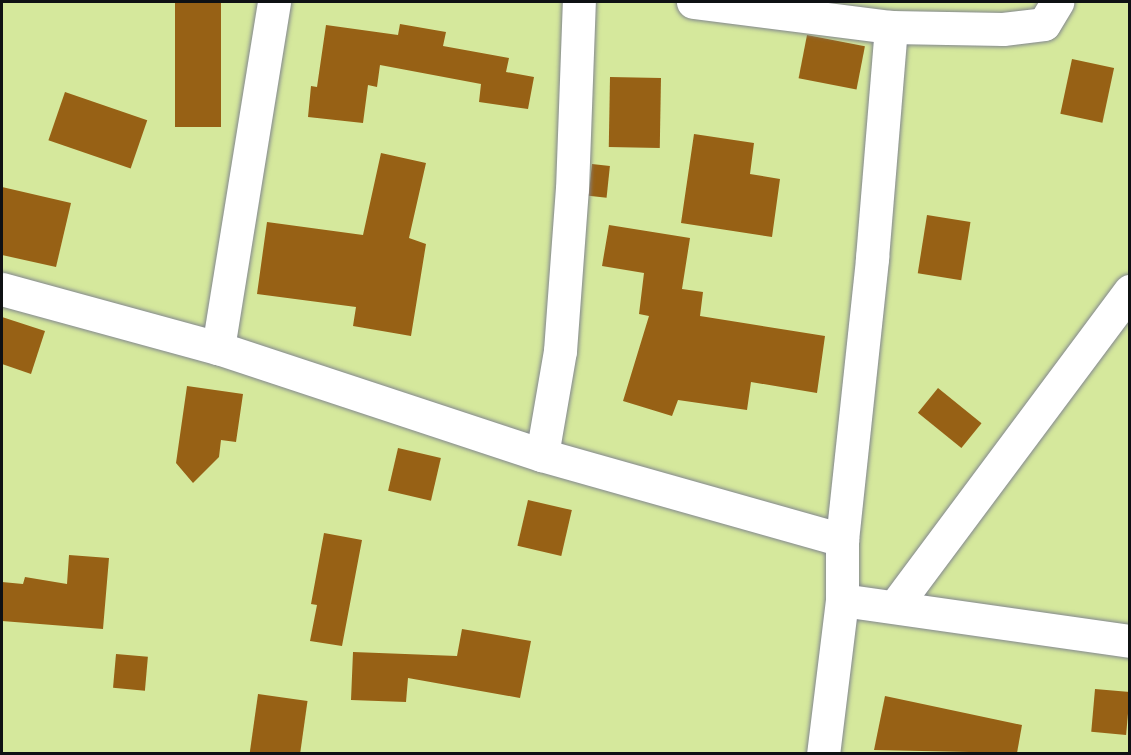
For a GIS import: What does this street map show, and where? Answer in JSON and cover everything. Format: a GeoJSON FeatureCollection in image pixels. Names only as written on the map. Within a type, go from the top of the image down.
{"type":"FeatureCollection","features":[{"type":"Feature","properties":{"kind":"street"},"geometry":{"type":"LineString","coordinates":[[218,348],[274,2]]}},
{"type":"Feature","properties":{"kind":"street"},"geometry":{"type":"LineString","coordinates":[[542,455],[560,351],[572,189],[579,2]]}},
{"type":"Feature","properties":{"kind":"street"},"geometry":{"type":"LineString","coordinates":[[693,2],[891,27],[1034,28],[1044,24],[1056,2]]}},
{"type":"Feature","properties":{"kind":"street"},"geometry":{"type":"LineString","coordinates":[[823,753],[842,600],[842,540],[872,258],[891,27]]}},
{"type":"Feature","properties":{"kind":"street"},"geometry":{"type":"LineString","coordinates":[[2,289],[218,348],[542,455],[842,540]]}},
{"type":"Feature","properties":{"kind":"street"},"geometry":{"type":"LineString","coordinates":[[895,606],[1130,291]]}},
{"type":"Feature","properties":{"kind":"street"},"geometry":{"type":"LineString","coordinates":[[842,600],[1130,641]]}},
{"type":"Feature","properties":{"kind":"green space"},"geometry":{"type":"Polygon","coordinates":[[[2,2],[1129,2],[1129,753],[2,753],[2,2]]]}},
{"type":"Feature","properties":{"kind":"building"},"geometry":{"type":"Polygon","coordinates":[[[175,2],[221,2],[221,127],[175,127],[175,2]]]}},
{"type":"Feature","properties":{"kind":"building"},"geometry":{"type":"Polygon","coordinates":[[[400,24],[446,32],[443,46],[509,58],[506,72],[534,77],[528,109],[479,102],[481,84],[380,65],[377,87],[368,85],[363,123],[308,117],[311,86],[317,87],[326,25],[398,35],[400,24]]]}},
{"type":"Feature","properties":{"kind":"building"},"geometry":{"type":"Polygon","coordinates":[[[807,35],[865,46],[857,89],[799,78],[807,35]]]}},
{"type":"Feature","properties":{"kind":"building"},"geometry":{"type":"Polygon","coordinates":[[[1072,59],[1114,68],[1102,123],[1060,114],[1072,59]]]}},
{"type":"Feature","properties":{"kind":"building"},"geometry":{"type":"Polygon","coordinates":[[[610,77],[661,78],[660,148],[609,147],[610,77]]]}},
{"type":"Feature","properties":{"kind":"building"},"geometry":{"type":"Polygon","coordinates":[[[65,92],[147,120],[131,169],[48,140],[65,92]]]}},
{"type":"Feature","properties":{"kind":"building"},"geometry":{"type":"Polygon","coordinates":[[[694,134],[754,143],[750,174],[780,179],[772,237],[681,223],[694,134]]]}},
{"type":"Feature","properties":{"kind":"building"},"geometry":{"type":"Polygon","coordinates":[[[381,153],[426,163],[409,238],[426,244],[411,336],[353,326],[356,307],[257,294],[267,222],[363,235],[381,153]]]}},
{"type":"Feature","properties":{"kind":"building"},"geometry":{"type":"Polygon","coordinates":[[[592,164],[610,166],[607,198],[589,196],[592,164]]]}},
{"type":"Feature","properties":{"kind":"building"},"geometry":{"type":"Polygon","coordinates":[[[2,187],[71,203],[56,267],[2,255],[2,187]]]}},
{"type":"Feature","properties":{"kind":"building"},"geometry":{"type":"Polygon","coordinates":[[[927,215],[970,222],[961,280],[918,273],[927,215]]]}},
{"type":"Feature","properties":{"kind":"building"},"geometry":{"type":"Polygon","coordinates":[[[609,225],[690,238],[682,289],[703,292],[700,316],[825,336],[817,393],[751,382],[747,410],[678,400],[672,416],[623,401],[649,316],[639,314],[644,273],[602,266],[609,225]]]}},
{"type":"Feature","properties":{"kind":"building"},"geometry":{"type":"Polygon","coordinates":[[[2,317],[45,331],[31,374],[2,364],[2,317]]]}},
{"type":"Feature","properties":{"kind":"building"},"geometry":{"type":"Polygon","coordinates":[[[187,386],[243,394],[236,442],[221,440],[219,457],[193,483],[176,463],[187,386]]]}},
{"type":"Feature","properties":{"kind":"building"},"geometry":{"type":"Polygon","coordinates":[[[938,388],[982,423],[961,448],[918,413],[938,388]]]}},
{"type":"Feature","properties":{"kind":"building"},"geometry":{"type":"Polygon","coordinates":[[[398,448],[441,458],[431,501],[388,491],[398,448]]]}},
{"type":"Feature","properties":{"kind":"building"},"geometry":{"type":"Polygon","coordinates":[[[528,500],[572,510],[561,556],[517,546],[528,500]]]}},
{"type":"Feature","properties":{"kind":"building"},"geometry":{"type":"Polygon","coordinates":[[[324,533],[362,540],[342,646],[310,641],[317,605],[311,604],[324,533]]]}},
{"type":"Feature","properties":{"kind":"building"},"geometry":{"type":"Polygon","coordinates":[[[69,555],[109,558],[103,629],[2,621],[2,582],[23,584],[25,577],[67,584],[69,555]]]}},
{"type":"Feature","properties":{"kind":"building"},"geometry":{"type":"Polygon","coordinates":[[[462,629],[531,641],[520,698],[408,678],[406,702],[351,700],[353,652],[457,656],[462,629]]]}},
{"type":"Feature","properties":{"kind":"building"},"geometry":{"type":"Polygon","coordinates":[[[116,654],[148,657],[145,691],[113,688],[116,654]]]}},
{"type":"Feature","properties":{"kind":"building"},"geometry":{"type":"Polygon","coordinates":[[[1095,689],[1130,692],[1126,735],[1091,732],[1095,689]]]}},
{"type":"Feature","properties":{"kind":"building"},"geometry":{"type":"Polygon","coordinates":[[[258,694],[308,701],[300,754],[250,753],[258,694]]]}},
{"type":"Feature","properties":{"kind":"building"},"geometry":{"type":"Polygon","coordinates":[[[885,696],[1022,725],[1017,753],[874,750],[885,696]]]}}]}
